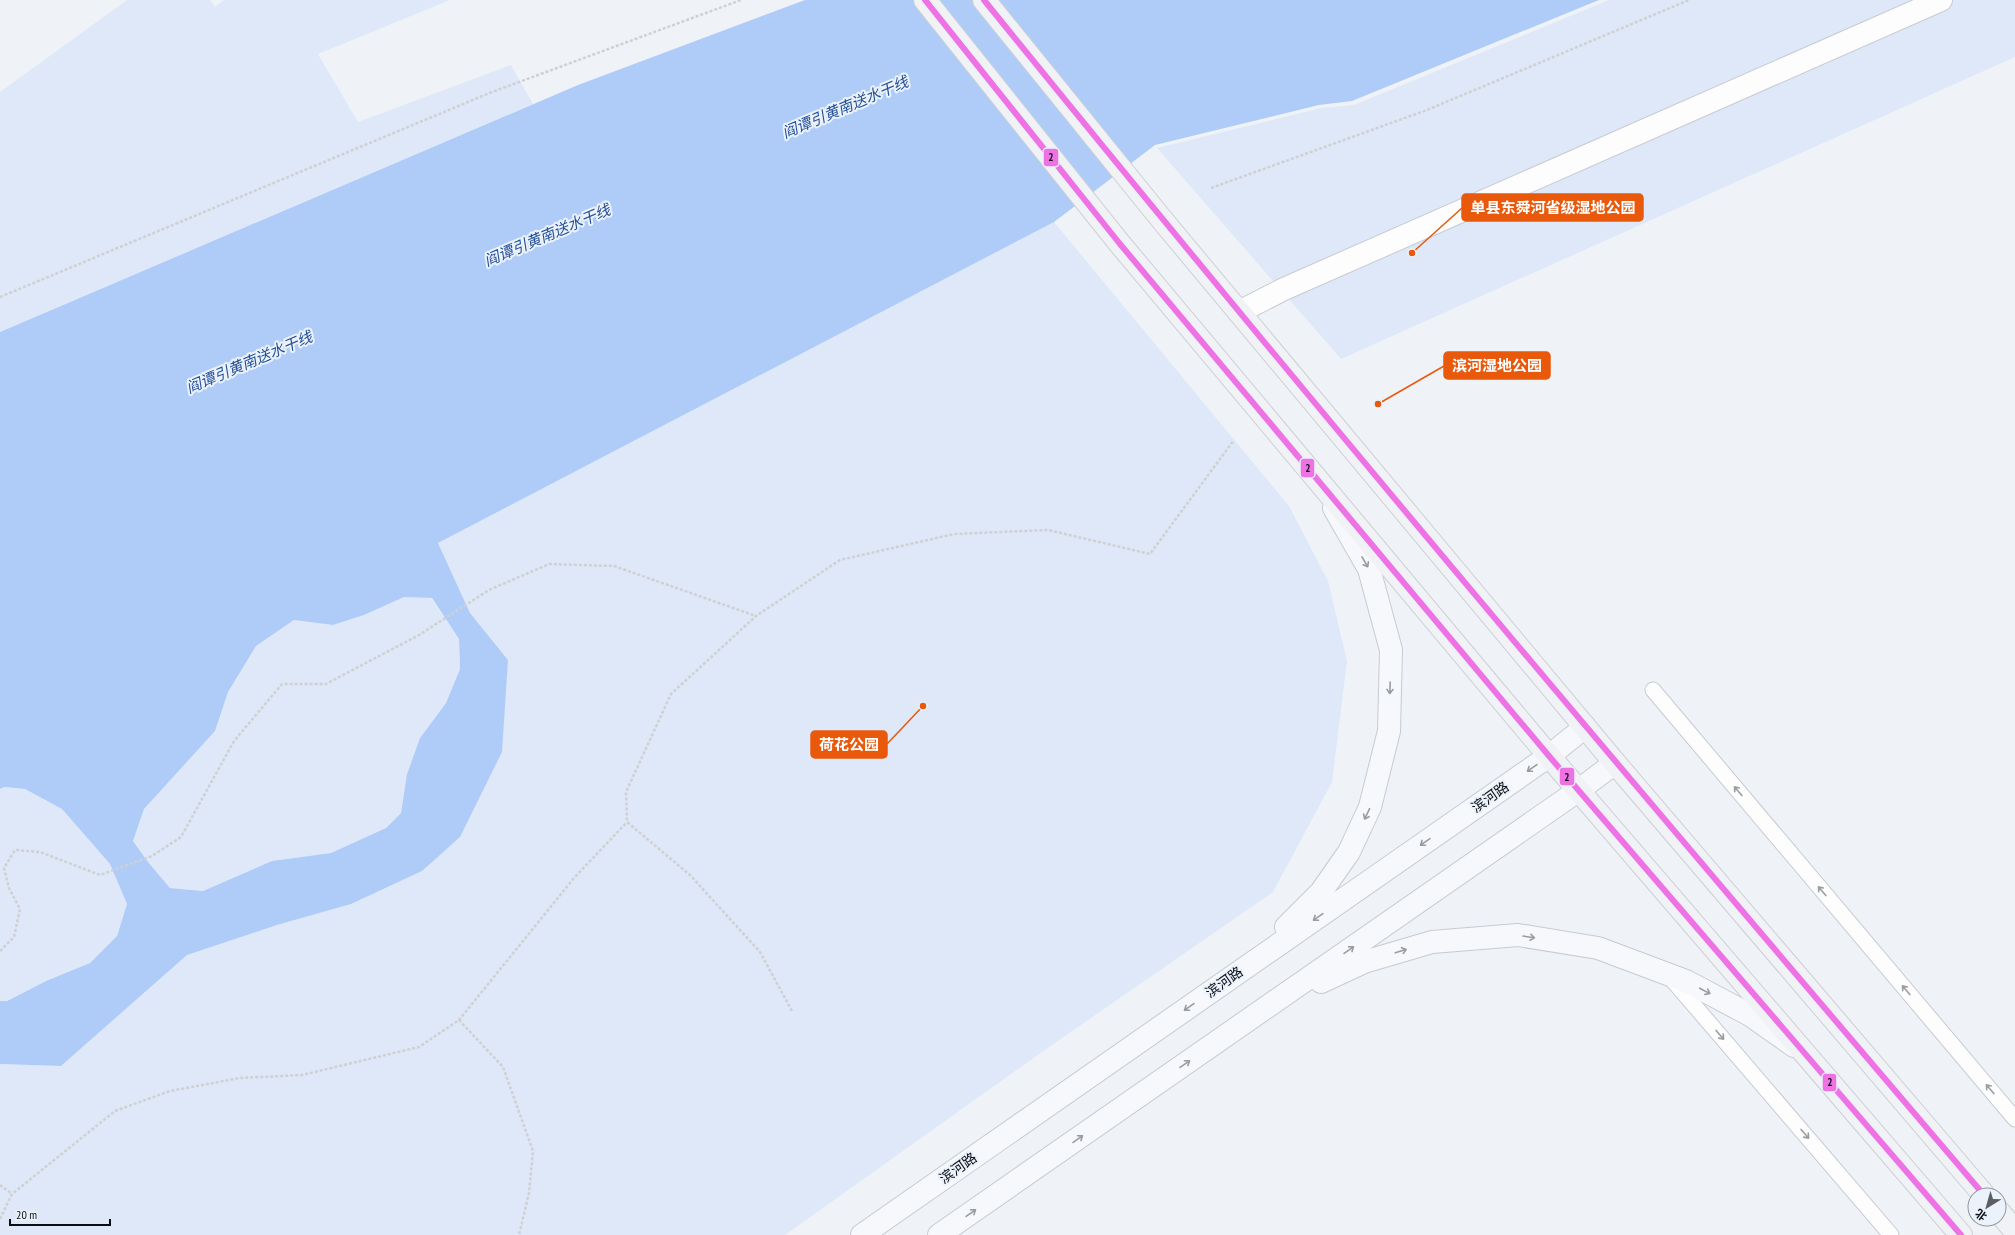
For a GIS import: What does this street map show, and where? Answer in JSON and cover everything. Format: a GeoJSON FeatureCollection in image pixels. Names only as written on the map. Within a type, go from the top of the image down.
{"type":"FeatureCollection","features":[{"type":"Feature","properties":{"kind":"main road"},"geometry":{"type":"LineString","coordinates":[[925,0],[1120,244],[1549,756],[1961,1235]]}},
{"type":"Feature","properties":{"kind":"main road"},"geometry":{"type":"LineString","coordinates":[[984,0],[1163,221],[1585,728],[1977,1187]]}},
{"type":"Feature","properties":{"kind":"main road"},"geometry":{"type":"LineString","coordinates":[[1250,964],[1321,892],[1349,852],[1370,807],[1389,731],[1391,650],[1369,569],[1317,479]]}},
{"type":"Feature","properties":{"kind":"main road","name":"滨河路"},"geometry":{"type":"LineString","coordinates":[[862,1235],[1549,756],[1585,728]]}},
{"type":"Feature","properties":{"kind":"main road"},"geometry":{"type":"LineString","coordinates":[[939,1235],[1579,790],[1615,763]]}},
{"type":"Feature","properties":{"kind":"main road"},"geometry":{"type":"LineString","coordinates":[[1274,1002],[1364,962],[1432,942],[1518,935],[1598,948],[1686,981],[1750,1015],[1805,1054]]}},
{"type":"Feature","properties":{"kind":"main road"},"geometry":{"type":"LineString","coordinates":[[2007,1222],[2015,1231]]}},
{"type":"Feature","properties":{"kind":"street"},"geometry":{"type":"LineString","coordinates":[[1239,312],[1284,289],[1941,0]]}},
{"type":"Feature","properties":{"kind":"lane"},"geometry":{"type":"LineString","coordinates":[[1653,690],[2015,1119]]}},
{"type":"Feature","properties":{"kind":"lane"},"geometry":{"type":"LineString","coordinates":[[1667,974],[1891,1235]]}},
{"type":"Feature","properties":{"kind":"path"},"geometry":{"type":"LineString","coordinates":[[0,297],[492,92],[741,0]]}},
{"type":"Feature","properties":{"kind":"path"},"geometry":{"type":"LineString","coordinates":[[1210,188],[1427,110],[1689,0]]}},
{"type":"Feature","properties":{"kind":"path"},"geometry":{"type":"LineString","coordinates":[[0,1219],[12,1194],[114,1111],[170,1091],[240,1078],[302,1075],[419,1047],[459,1020],[574,878],[627,822],[626,792],[671,694],[756,616],[840,560],[954,534],[1048,530],[1150,554],[1234,440]]}},
{"type":"Feature","properties":{"kind":"path"},"geometry":{"type":"LineString","coordinates":[[0,951],[14,937],[20,909],[9,888],[4,868],[15,850],[40,852],[100,875],[152,856],[181,838],[234,741],[282,684],[326,684],[433,626],[489,590],[549,564],[614,566],[756,616]]}},
{"type":"Feature","properties":{"kind":"path"},"geometry":{"type":"LineString","coordinates":[[627,822],[690,876],[760,952],[792,1011]]}},
{"type":"Feature","properties":{"kind":"path"},"geometry":{"type":"LineString","coordinates":[[459,1020],[503,1067],[532,1151],[529,1193],[519,1235]]}},
{"type":"Feature","properties":{"kind":"path"},"geometry":{"type":"LineString","coordinates":[[0,1185],[12,1194]]}},
{"type":"Feature","properties":{"kind":"shaded area"},"geometry":{"type":"Polygon","coordinates":[[[127,0],[210,0],[215,7],[224,0],[450,0],[318,54],[358,122],[511,65],[533,104],[0,332],[0,92],[127,0]]]}},
{"type":"Feature","properties":{"kind":"shaded area"},"geometry":{"type":"Polygon","coordinates":[[[1609,0],[2015,0],[2015,57],[1341,359],[1157,148],[1321,108],[1354,105],[1609,0]]]}},
{"type":"Feature","properties":{"kind":"shaded area"},"geometry":{"type":"Polygon","coordinates":[[[1054,222],[1289,506],[1328,581],[1347,661],[1332,782],[1273,892],[1049,1047],[785,1235],[0,1235],[0,1064],[61,1066],[187,955],[277,925],[351,904],[422,871],[508,660],[470,613],[438,543],[1054,222]]]}},
{"type":"Feature","properties":{"kind":"shaded area"},"geometry":{"type":"Polygon","coordinates":[[[404,597],[431,598],[459,639],[460,669],[446,703],[420,738],[407,774],[401,813],[386,828],[331,853],[272,861],[203,891],[170,888],[148,862],[133,841],[144,809],[215,731],[228,692],[256,646],[294,620],[333,625],[364,615],[404,597]]]}},
{"type":"Feature","properties":{"kind":"shaded area"},"geometry":{"type":"Polygon","coordinates":[[[5,787],[25,789],[62,809],[110,864],[127,904],[117,936],[90,963],[46,981],[6,1001],[0,1001],[0,789],[5,787]]]}},
{"type":"Feature","properties":{"kind":"water","name":"阎谭引黄南送水干线"},"geometry":{"type":"Polygon","coordinates":[[[805,0],[1599,0],[1352,101],[1319,105],[1155,145],[1054,222],[438,543],[470,613],[508,660],[502,752],[460,837],[422,871],[351,904],[277,925],[187,955],[61,1066],[0,1064],[0,1001],[7,1001],[46,981],[90,963],[117,936],[127,904],[110,864],[62,809],[25,789],[5,787],[0,789],[0,332],[578,85],[805,0]],[[404,597],[364,615],[333,625],[294,620],[256,646],[228,692],[215,731],[144,809],[133,841],[148,862],[170,888],[203,891],[272,861],[331,853],[386,828],[401,813],[407,774],[420,738],[446,703],[460,669],[459,639],[432,598],[404,597]]]}},
{"type":"Feature","properties":{"kind":"transit line","name":"2"},"geometry":{"type":"LineString","coordinates":[[925,0],[1120,244],[1549,756],[1961,1235]]}},
{"type":"Feature","properties":{"kind":"transit line","name":"2"},"geometry":{"type":"LineString","coordinates":[[984,0],[1231,302],[1480,601],[1977,1187]]}},
{"type":"Feature","properties":{"kind":"place","name":"单县东舜河省级湿地公园"},"geometry":{"type":"Point","coordinates":[1412,253]}},
{"type":"Feature","properties":{"kind":"place","name":"滨河湿地公园"},"geometry":{"type":"Point","coordinates":[1378,404]}},
{"type":"Feature","properties":{"kind":"place","name":"荷花公园"},"geometry":{"type":"Point","coordinates":[923,706]}}]}
